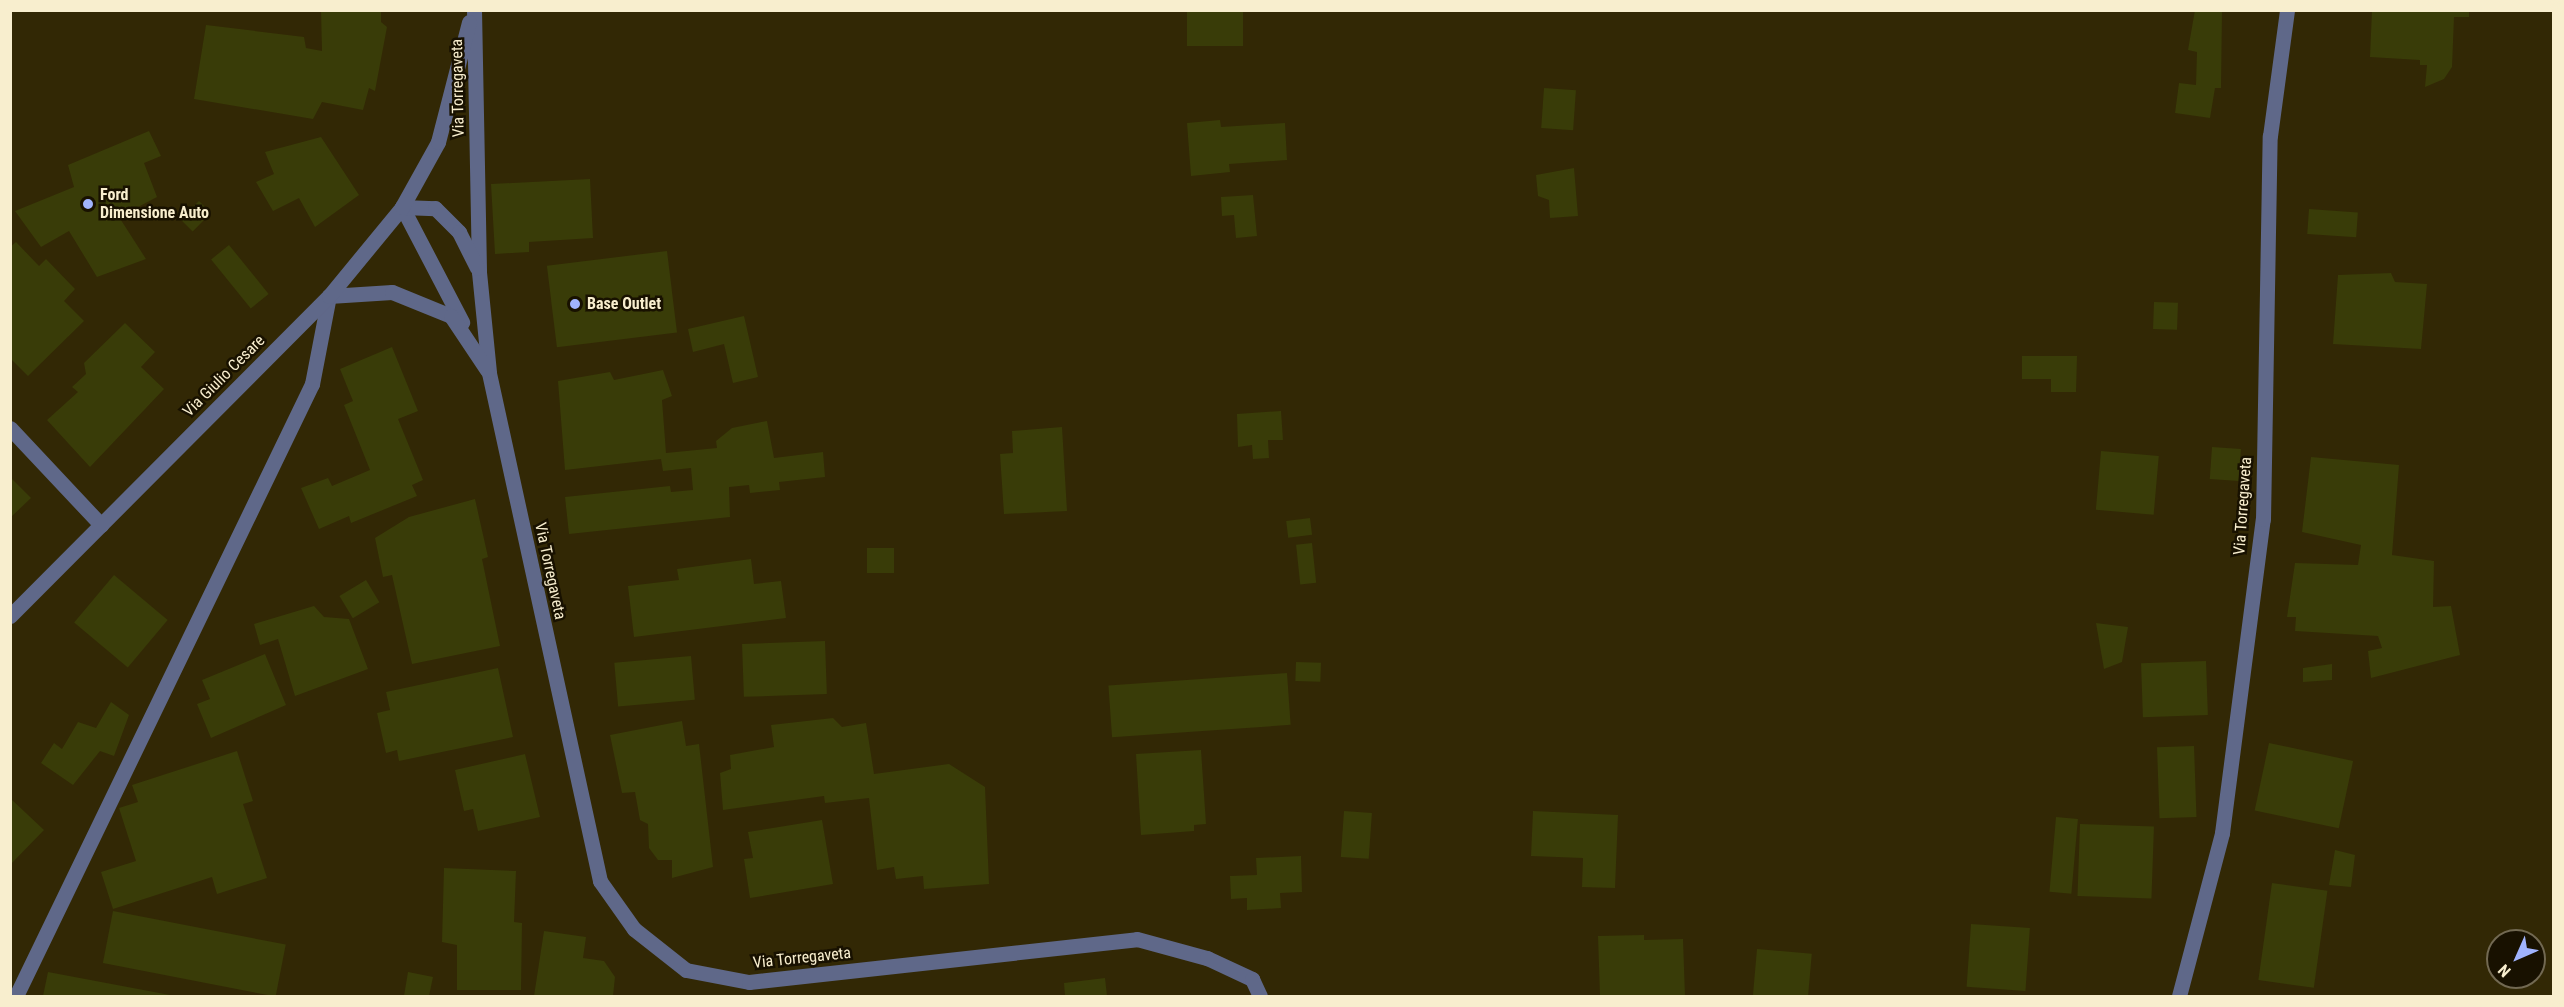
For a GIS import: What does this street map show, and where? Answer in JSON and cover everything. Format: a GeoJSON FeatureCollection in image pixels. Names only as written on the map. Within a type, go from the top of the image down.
{"type":"FeatureCollection","features":[{"type":"Feature","properties":{"kind":"street","name":"Via Giulio Cesare"},"geometry":{"type":"LineString","coordinates":[[10,616],[329,296],[402,207],[438,142],[473,10]]}},
{"type":"Feature","properties":{"kind":"street","name":"Via Torregaveta"},"geometry":{"type":"LineString","coordinates":[[473,10],[479,272],[489,373],[600,881],[634,929],[687,970],[749,982],[1137,939],[1207,958],[1252,979],[1260,996]]}},
{"type":"Feature","properties":{"kind":"street","name":"Via Torregaveta"},"geometry":{"type":"LineString","coordinates":[[2179,996],[2222,833],[2263,519],[2271,136],[2287,10]]}},
{"type":"Feature","properties":{"kind":"street","name":"Via Torregaveta"},"geometry":{"type":"LineString","coordinates":[[479,272],[459,232],[435,208],[402,207],[489,373]]}},
{"type":"Feature","properties":{"kind":"street"},"geometry":{"type":"LineString","coordinates":[[16,996],[312,384],[329,296],[392,292],[451,316],[489,373]]}},
{"type":"Feature","properties":{"kind":"street"},"geometry":{"type":"LineString","coordinates":[[10,428],[101,525]]}},
{"type":"Feature","properties":{"kind":"building"},"geometry":{"type":"Polygon","coordinates":[[[321,10],[381,10],[381,22],[387,27],[375,91],[369,88],[363,110],[322,102],[313,119],[194,99],[206,25],[304,37],[306,48],[322,51],[321,10]]]}},
{"type":"Feature","properties":{"kind":"building"},"geometry":{"type":"Polygon","coordinates":[[[1187,10],[1243,10],[1243,46],[1187,46],[1187,10]]]}},
{"type":"Feature","properties":{"kind":"building"},"geometry":{"type":"Polygon","coordinates":[[[2195,10],[2222,10],[2221,88],[2215,88],[2210,118],[2175,113],[2179,83],[2196,85],[2197,52],[2188,50],[2195,10]]]}},
{"type":"Feature","properties":{"kind":"building"},"geometry":{"type":"Polygon","coordinates":[[[2372,10],[2469,10],[2469,17],[2454,17],[2452,67],[2444,79],[2425,87],[2427,65],[2420,65],[2420,60],[2370,57],[2372,10]]]}},
{"type":"Feature","properties":{"kind":"building"},"geometry":{"type":"Polygon","coordinates":[[[1544,88],[1576,90],[1573,130],[1541,128],[1544,88]]]}},
{"type":"Feature","properties":{"kind":"building"},"geometry":{"type":"Polygon","coordinates":[[[1220,120],[1221,127],[1285,123],[1287,160],[1229,164],[1230,172],[1191,176],[1187,123],[1220,120]]]}},
{"type":"Feature","properties":{"kind":"building","name":"Ford Dimensione Auto"},"geometry":{"type":"Polygon","coordinates":[[[149,131],[161,156],[144,163],[157,197],[119,217],[146,259],[97,277],[69,231],[41,247],[15,211],[74,187],[68,165],[149,131]]]}},
{"type":"Feature","properties":{"kind":"building"},"geometry":{"type":"Polygon","coordinates":[[[321,137],[359,195],[315,227],[299,198],[273,211],[256,182],[274,174],[265,152],[321,137]]]}},
{"type":"Feature","properties":{"kind":"building"},"geometry":{"type":"Polygon","coordinates":[[[1574,168],[1578,216],[1550,218],[1549,200],[1538,196],[1536,175],[1574,168]]]}},
{"type":"Feature","properties":{"kind":"building"},"geometry":{"type":"Polygon","coordinates":[[[590,179],[593,238],[529,242],[529,252],[495,254],[491,184],[590,179]]]}},
{"type":"Feature","properties":{"kind":"building"},"geometry":{"type":"Polygon","coordinates":[[[1253,195],[1257,236],[1236,238],[1234,215],[1222,216],[1221,197],[1253,195]]]}},
{"type":"Feature","properties":{"kind":"building"},"geometry":{"type":"Polygon","coordinates":[[[199,201],[211,213],[193,231],[181,219],[199,201]]]}},
{"type":"Feature","properties":{"kind":"building"},"geometry":{"type":"Polygon","coordinates":[[[2309,209],[2358,212],[2356,237],[2307,234],[2309,209]]]}},
{"type":"Feature","properties":{"kind":"building"},"geometry":{"type":"Polygon","coordinates":[[[16,242],[39,266],[46,259],[75,289],[64,301],[84,321],[28,376],[10,358],[10,247],[16,242]]]}},
{"type":"Feature","properties":{"kind":"building"},"geometry":{"type":"Polygon","coordinates":[[[229,245],[269,294],[251,308],[211,259],[229,245]]]}},
{"type":"Feature","properties":{"kind":"building"},"geometry":{"type":"Polygon","coordinates":[[[667,251],[677,332],[557,347],[547,266],[667,251]]]}},
{"type":"Feature","properties":{"kind":"building"},"geometry":{"type":"Polygon","coordinates":[[[2391,273],[2395,282],[2427,284],[2421,349],[2333,344],[2338,275],[2391,273]]]}},
{"type":"Feature","properties":{"kind":"building"},"geometry":{"type":"Polygon","coordinates":[[[2154,302],[2178,303],[2177,330],[2153,329],[2154,302]]]}},
{"type":"Feature","properties":{"kind":"building"},"geometry":{"type":"Polygon","coordinates":[[[744,316],[758,377],[733,383],[724,344],[693,352],[688,329],[744,316]]]}},
{"type":"Feature","properties":{"kind":"building"},"geometry":{"type":"Polygon","coordinates":[[[125,323],[155,352],[141,367],[164,389],[90,467],[47,420],[78,392],[72,387],[86,374],[84,363],[125,323]]]}},
{"type":"Feature","properties":{"kind":"building"},"geometry":{"type":"Polygon","coordinates":[[[392,347],[418,411],[398,419],[423,480],[412,485],[417,496],[351,523],[349,516],[319,529],[301,488],[328,478],[332,486],[370,470],[344,405],[353,401],[340,369],[392,347]]]}},
{"type":"Feature","properties":{"kind":"building"},"geometry":{"type":"Polygon","coordinates":[[[2022,356],[2077,356],[2076,392],[2051,392],[2051,379],[2022,379],[2022,356]]]}},
{"type":"Feature","properties":{"kind":"building"},"geometry":{"type":"Polygon","coordinates":[[[663,370],[672,396],[662,400],[666,453],[717,448],[716,441],[732,428],[767,421],[774,458],[823,452],[825,477],[779,482],[780,490],[750,493],[749,485],[729,487],[730,517],[569,534],[565,497],[670,486],[671,492],[693,490],[691,468],[663,471],[661,459],[565,470],[558,381],[610,372],[614,380],[663,370]]]}},
{"type":"Feature","properties":{"kind":"building"},"geometry":{"type":"Polygon","coordinates":[[[1281,411],[1283,440],[1268,440],[1269,458],[1253,459],[1252,445],[1238,447],[1237,414],[1281,411]]]}},
{"type":"Feature","properties":{"kind":"building"},"geometry":{"type":"Polygon","coordinates":[[[1062,427],[1067,511],[1004,514],[1000,454],[1013,453],[1012,431],[1062,427]]]}},
{"type":"Feature","properties":{"kind":"building"},"geometry":{"type":"Polygon","coordinates":[[[2212,447],[2241,449],[2239,481],[2210,479],[2212,447]]]}},
{"type":"Feature","properties":{"kind":"building"},"geometry":{"type":"Polygon","coordinates":[[[2101,451],[2159,456],[2154,515],[2096,510],[2101,451]]]}},
{"type":"Feature","properties":{"kind":"building"},"geometry":{"type":"Polygon","coordinates":[[[2311,457],[2399,465],[2392,555],[2434,561],[2433,607],[2451,606],[2460,655],[2371,678],[2368,651],[2382,648],[2378,636],[2295,631],[2296,617],[2287,617],[2295,563],[2358,565],[2361,545],[2302,532],[2311,457]]]}},
{"type":"Feature","properties":{"kind":"building"},"geometry":{"type":"Polygon","coordinates":[[[10,477],[31,498],[10,518],[10,477]]]}},
{"type":"Feature","properties":{"kind":"building"},"geometry":{"type":"Polygon","coordinates":[[[475,499],[488,557],[482,559],[500,646],[412,664],[392,575],[383,577],[375,538],[409,517],[475,499]]]}},
{"type":"Feature","properties":{"kind":"building"},"geometry":{"type":"Polygon","coordinates":[[[1310,518],[1312,535],[1288,538],[1286,521],[1310,518]]]}},
{"type":"Feature","properties":{"kind":"building"},"geometry":{"type":"Polygon","coordinates":[[[1312,543],[1316,583],[1300,584],[1296,545],[1312,543]]]}},
{"type":"Feature","properties":{"kind":"building"},"geometry":{"type":"Polygon","coordinates":[[[867,548],[894,548],[894,573],[867,573],[867,548]]]}},
{"type":"Feature","properties":{"kind":"building"},"geometry":{"type":"Polygon","coordinates":[[[751,559],[754,584],[781,581],[786,618],[634,637],[628,586],[679,580],[677,569],[751,559]]]}},
{"type":"Feature","properties":{"kind":"building"},"geometry":{"type":"Polygon","coordinates":[[[114,575],[168,620],[128,667],[74,622],[114,575]]]}},
{"type":"Feature","properties":{"kind":"building"},"geometry":{"type":"Polygon","coordinates":[[[366,580],[379,602],[353,618],[339,596],[366,580]]]}},
{"type":"Feature","properties":{"kind":"building"},"geometry":{"type":"Polygon","coordinates":[[[314,606],[324,617],[349,619],[368,669],[295,696],[278,639],[260,645],[254,624],[314,606]]]}},
{"type":"Feature","properties":{"kind":"building"},"geometry":{"type":"Polygon","coordinates":[[[2096,623],[2128,627],[2122,662],[2104,669],[2096,623]]]}},
{"type":"Feature","properties":{"kind":"building"},"geometry":{"type":"Polygon","coordinates":[[[825,641],[827,694],[744,697],[742,644],[825,641]]]}},
{"type":"Feature","properties":{"kind":"building"},"geometry":{"type":"Polygon","coordinates":[[[265,654],[286,705],[211,738],[197,704],[210,699],[202,680],[265,654]]]}},
{"type":"Feature","properties":{"kind":"building"},"geometry":{"type":"Polygon","coordinates":[[[691,656],[695,700],[618,707],[614,663],[691,656]]]}},
{"type":"Feature","properties":{"kind":"building"},"geometry":{"type":"Polygon","coordinates":[[[2206,661],[2208,715],[2143,717],[2141,663],[2206,661]]]}},
{"type":"Feature","properties":{"kind":"building"},"geometry":{"type":"Polygon","coordinates":[[[1296,662],[1321,663],[1320,682],[1295,681],[1296,662]]]}},
{"type":"Feature","properties":{"kind":"building"},"geometry":{"type":"Polygon","coordinates":[[[2332,664],[2332,680],[2303,682],[2303,668],[2332,664]]]}},
{"type":"Feature","properties":{"kind":"building"},"geometry":{"type":"Polygon","coordinates":[[[498,668],[513,737],[399,761],[397,750],[386,753],[377,713],[390,710],[386,692],[498,668]]]}},
{"type":"Feature","properties":{"kind":"building"},"geometry":{"type":"Polygon","coordinates":[[[1287,673],[1291,725],[1112,737],[1108,685],[1287,673]]]}},
{"type":"Feature","properties":{"kind":"building"},"geometry":{"type":"Polygon","coordinates":[[[111,702],[129,715],[114,756],[100,751],[73,785],[41,763],[54,743],[62,749],[78,722],[96,728],[111,702]]]}},
{"type":"Feature","properties":{"kind":"building"},"geometry":{"type":"Polygon","coordinates":[[[833,718],[842,727],[866,723],[874,774],[949,764],[985,787],[989,884],[924,889],[923,876],[896,879],[894,867],[877,870],[869,798],[825,803],[824,796],[723,810],[720,773],[731,769],[730,755],[774,747],[771,725],[833,718]]]}},
{"type":"Feature","properties":{"kind":"building"},"geometry":{"type":"Polygon","coordinates":[[[682,721],[686,746],[699,744],[713,867],[672,878],[672,860],[658,860],[649,848],[648,824],[640,820],[635,792],[622,793],[610,735],[682,721]]]}},
{"type":"Feature","properties":{"kind":"building"},"geometry":{"type":"Polygon","coordinates":[[[2269,743],[2353,761],[2339,828],[2255,810],[2269,743]]]}},
{"type":"Feature","properties":{"kind":"building"},"geometry":{"type":"Polygon","coordinates":[[[2194,746],[2196,817],[2160,818],[2157,747],[2194,746]]]}},
{"type":"Feature","properties":{"kind":"building"},"geometry":{"type":"Polygon","coordinates":[[[1201,750],[1206,824],[1194,825],[1194,831],[1141,835],[1136,754],[1201,750]]]}},
{"type":"Feature","properties":{"kind":"building"},"geometry":{"type":"Polygon","coordinates":[[[237,751],[253,801],[243,804],[267,878],[217,894],[212,877],[113,909],[101,872],[136,861],[119,808],[138,802],[132,785],[237,751]]]}},
{"type":"Feature","properties":{"kind":"building"},"geometry":{"type":"Polygon","coordinates":[[[525,754],[540,817],[478,831],[473,809],[464,811],[455,770],[525,754]]]}},
{"type":"Feature","properties":{"kind":"building"},"geometry":{"type":"Polygon","coordinates":[[[10,798],[44,830],[10,865],[10,798]]]}},
{"type":"Feature","properties":{"kind":"building"},"geometry":{"type":"Polygon","coordinates":[[[1344,811],[1372,813],[1369,859],[1341,857],[1344,811]]]}},
{"type":"Feature","properties":{"kind":"building"},"geometry":{"type":"Polygon","coordinates":[[[1533,811],[1618,815],[1615,888],[1582,887],[1583,858],[1531,856],[1533,811]]]}},
{"type":"Feature","properties":{"kind":"building"},"geometry":{"type":"Polygon","coordinates":[[[2056,817],[2078,819],[2071,894],[2049,892],[2056,817]]]}},
{"type":"Feature","properties":{"kind":"building"},"geometry":{"type":"Polygon","coordinates":[[[822,820],[833,884],[750,898],[744,859],[753,858],[748,832],[822,820]]]}},
{"type":"Feature","properties":{"kind":"building"},"geometry":{"type":"Polygon","coordinates":[[[2080,824],[2154,827],[2151,899],[2077,896],[2080,824]]]}},
{"type":"Feature","properties":{"kind":"building"},"geometry":{"type":"Polygon","coordinates":[[[2335,850],[2355,855],[2351,887],[2329,885],[2335,850]]]}},
{"type":"Feature","properties":{"kind":"building"},"geometry":{"type":"Polygon","coordinates":[[[1301,856],[1302,892],[1280,893],[1281,908],[1247,910],[1247,898],[1231,899],[1230,876],[1257,875],[1256,858],[1301,856]]]}},
{"type":"Feature","properties":{"kind":"building"},"geometry":{"type":"Polygon","coordinates":[[[444,868],[516,871],[514,922],[522,923],[521,990],[457,990],[457,945],[442,942],[444,868]]]}},
{"type":"Feature","properties":{"kind":"building"},"geometry":{"type":"Polygon","coordinates":[[[2272,883],[2327,891],[2314,988],[2258,980],[2272,883]]]}},
{"type":"Feature","properties":{"kind":"building"},"geometry":{"type":"Polygon","coordinates":[[[113,911],[286,945],[276,996],[103,963],[113,911]]]}},
{"type":"Feature","properties":{"kind":"building"},"geometry":{"type":"Polygon","coordinates":[[[1971,924],[2030,928],[2025,991],[1967,987],[1971,924]]]}},
{"type":"Feature","properties":{"kind":"building"},"geometry":{"type":"Polygon","coordinates":[[[544,931],[586,937],[583,958],[604,961],[615,977],[613,996],[534,996],[544,931]]]}},
{"type":"Feature","properties":{"kind":"building"},"geometry":{"type":"Polygon","coordinates":[[[1644,935],[1644,940],[1683,939],[1685,996],[1600,996],[1598,936],[1644,935]]]}},
{"type":"Feature","properties":{"kind":"building"},"geometry":{"type":"Polygon","coordinates":[[[1757,949],[1812,954],[1808,996],[1753,996],[1757,949]]]}},
{"type":"Feature","properties":{"kind":"building"},"geometry":{"type":"Polygon","coordinates":[[[48,972],[170,995],[170,996],[43,996],[48,972]]]}},
{"type":"Feature","properties":{"kind":"building"},"geometry":{"type":"Polygon","coordinates":[[[408,972],[433,977],[429,996],[404,996],[408,972]]]}},
{"type":"Feature","properties":{"kind":"building"},"geometry":{"type":"Polygon","coordinates":[[[1105,978],[1107,996],[1065,996],[1064,983],[1105,978]]]}},
{"type":"Feature","properties":{"kind":"place","name":"Ford Dimensione Auto"},"geometry":{"type":"Point","coordinates":[88,204]}},
{"type":"Feature","properties":{"kind":"place","name":"Base Outlet"},"geometry":{"type":"Point","coordinates":[575,304]}}]}
